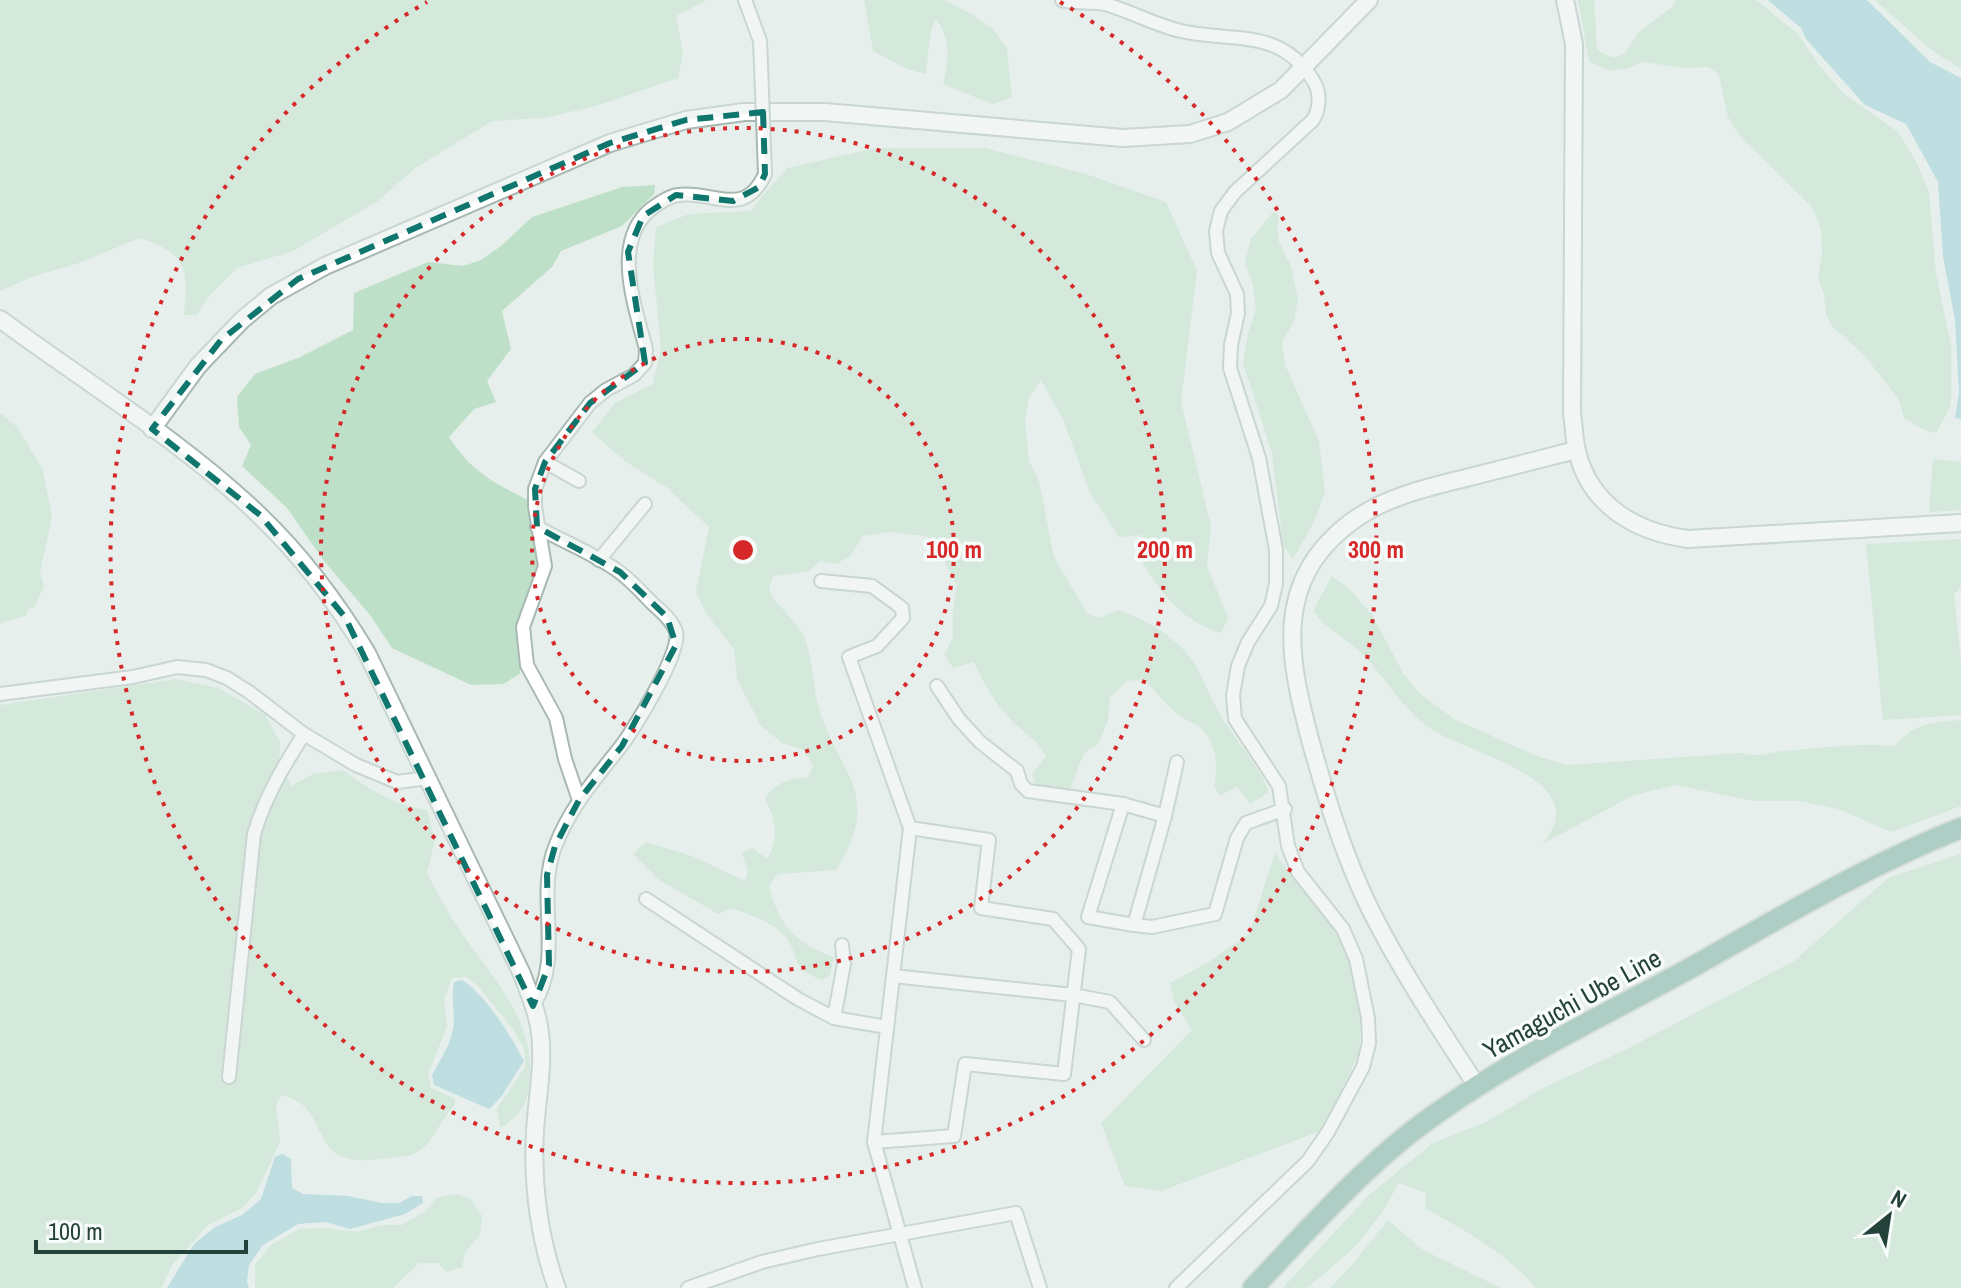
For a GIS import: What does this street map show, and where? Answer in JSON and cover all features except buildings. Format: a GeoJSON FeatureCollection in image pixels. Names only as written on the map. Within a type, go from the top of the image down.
{"type":"FeatureCollection","features":[{"type":"Feature","properties":{"kind":"main road","name":"Yamaguchi Ube Line"},"geometry":{"type":"LineString","coordinates":[[1253,1288],[1362,1175],[1441,1110],[1477,1086],[1533,1051],[1675,977],[1841,883],[1961,828]]}},
{"type":"Feature","properties":{"kind":"street"},"geometry":{"type":"LineString","coordinates":[[579,800],[565,759],[556,718],[527,665],[523,627],[545,566],[537,527],[535,489],[545,462],[590,403],[634,375],[645,363],[646,349],[628,252],[633,232],[643,216],[676,195],[697,195],[720,201],[746,197],[759,187],[765,174],[760,41],[745,0]]}},
{"type":"Feature","properties":{"kind":"street"},"geometry":{"type":"LineString","coordinates":[[1062,0],[1105,4],[1180,30],[1277,45],[1297,57],[1305,67],[1316,85],[1319,110],[1313,120],[1235,192],[1221,211],[1216,231],[1218,253],[1237,294],[1238,313],[1230,368],[1259,458],[1276,550],[1276,584],[1271,606],[1248,642],[1238,666],[1233,695],[1235,719],[1279,786],[1285,809],[1288,846],[1298,872],[1343,929],[1356,959],[1368,1018],[1369,1043],[1363,1067],[1328,1132],[1308,1161],[1176,1288]]}},
{"type":"Feature","properties":{"kind":"street"},"geometry":{"type":"LineString","coordinates":[[152,429],[206,358],[242,320],[271,296],[325,266],[610,143],[686,120],[744,112],[825,112],[1123,138],[1173,136],[1207,130],[1245,114],[1281,90],[1369,0]]}},
{"type":"Feature","properties":{"kind":"street"},"geometry":{"type":"LineString","coordinates":[[1565,0],[1574,44],[1572,414],[1576,450],[1584,472],[1609,506],[1642,529],[1688,539],[1961,523]]}},
{"type":"Feature","properties":{"kind":"street"},"geometry":{"type":"LineString","coordinates":[[0,319],[225,484],[260,515],[329,595],[367,653],[522,974],[533,1006],[540,1031],[541,1067],[535,1132],[535,1178],[546,1250],[557,1288]]}},
{"type":"Feature","properties":{"kind":"street"},"geometry":{"type":"LineString","coordinates":[[1477,1086],[1396,956],[1370,909],[1346,854],[1325,792],[1293,671],[1291,630],[1307,574],[1330,541],[1363,514],[1421,489],[1576,450]]}},
{"type":"Feature","properties":{"kind":"street"},"geometry":{"type":"LineString","coordinates":[[545,462],[579,481]]}},
{"type":"Feature","properties":{"kind":"street"},"geometry":{"type":"LineString","coordinates":[[599,560],[645,504]]}},
{"type":"Feature","properties":{"kind":"street"},"geometry":{"type":"LineString","coordinates":[[533,1006],[541,994],[549,965],[547,875],[555,846],[579,800],[622,746],[671,662],[676,645],[676,632],[667,617],[620,572],[537,527]]}},
{"type":"Feature","properties":{"kind":"street"},"geometry":{"type":"LineString","coordinates":[[821,581],[872,586],[902,608],[903,618],[877,646],[849,657],[910,828],[874,1142],[915,1288]]}},
{"type":"Feature","properties":{"kind":"street"},"geometry":{"type":"LineString","coordinates":[[0,694],[133,677],[177,667],[206,670],[227,678],[304,734],[356,765],[397,782],[428,778]]}},
{"type":"Feature","properties":{"kind":"street"},"geometry":{"type":"LineString","coordinates":[[937,686],[959,719],[980,742],[1017,771],[1021,784],[1028,791],[1123,804],[1165,816]]}},
{"type":"Feature","properties":{"kind":"street"},"geometry":{"type":"LineString","coordinates":[[229,1077],[254,834],[261,808],[274,781],[304,734]]}},
{"type":"Feature","properties":{"kind":"street"},"geometry":{"type":"LineString","coordinates":[[1134,925],[1177,762]]}},
{"type":"Feature","properties":{"kind":"street"},"geometry":{"type":"LineString","coordinates":[[1123,804],[1088,917],[1152,927],[1215,914],[1237,838],[1246,823],[1285,809]]}},
{"type":"Feature","properties":{"kind":"street"},"geometry":{"type":"LineString","coordinates":[[874,1142],[954,1136],[965,1064],[1064,1074],[1079,949],[1053,919],[981,908],[989,840],[910,828]]}},
{"type":"Feature","properties":{"kind":"street"},"geometry":{"type":"LineString","coordinates":[[646,899],[798,999],[834,1018],[887,1027]]}},
{"type":"Feature","properties":{"kind":"street"},"geometry":{"type":"LineString","coordinates":[[834,1018],[844,964],[842,945]]}},
{"type":"Feature","properties":{"kind":"street"},"geometry":{"type":"LineString","coordinates":[[893,976],[1073,995],[1110,1002],[1144,1040]]}},
{"type":"Feature","properties":{"kind":"street"},"geometry":{"type":"LineString","coordinates":[[688,1288],[762,1262],[1016,1213],[1040,1288]]}},
{"type":"Feature","properties":{"kind":"highlighted area"},"geometry":{"type":"Polygon","coordinates":[[[763,112],[765,174],[759,187],[733,201],[676,195],[643,216],[628,252],[645,363],[590,403],[545,462],[535,489],[537,527],[620,572],[667,617],[676,645],[622,746],[579,800],[555,846],[547,875],[549,965],[533,1006],[345,617],[260,515],[152,429],[221,340],[298,279],[610,143],[686,120],[763,112]]]}},
{"type":"Feature","properties":{"kind":"green space"},"geometry":{"type":"Polygon","coordinates":[[[0,0],[707,0],[676,16],[683,53],[678,78],[596,106],[544,118],[492,121],[414,169],[378,201],[293,251],[237,268],[211,294],[196,315],[184,315],[186,286],[182,265],[168,251],[140,238],[0,291],[0,0]]]}},
{"type":"Feature","properties":{"kind":"green space"},"geometry":{"type":"Polygon","coordinates":[[[864,0],[944,0],[973,15],[993,29],[1007,48],[1012,98],[992,104],[943,84],[947,50],[944,34],[936,19],[925,74],[907,69],[873,51],[864,0]]]}},
{"type":"Feature","properties":{"kind":"green space"},"geometry":{"type":"Polygon","coordinates":[[[1578,0],[1594,0],[1597,50],[1613,58],[1624,54],[1640,31],[1671,8],[1676,0],[1756,0],[1798,34],[1843,93],[1898,132],[1917,163],[1929,192],[1936,274],[1951,345],[1951,405],[1936,433],[1904,418],[1899,400],[1865,356],[1832,326],[1826,315],[1818,278],[1822,254],[1821,229],[1812,207],[1739,135],[1728,117],[1719,75],[1709,67],[1685,68],[1643,62],[1627,69],[1607,70],[1589,61],[1578,0]]]}},
{"type":"Feature","properties":{"kind":"green space"},"geometry":{"type":"Polygon","coordinates":[[[1875,0],[1961,0],[1961,69],[1930,49],[1875,0]]]}},
{"type":"Feature","properties":{"kind":"green space"},"geometry":{"type":"Polygon","coordinates":[[[876,148],[985,148],[1086,174],[1166,202],[1197,271],[1181,402],[1211,526],[1207,566],[1228,618],[1221,633],[1185,614],[1158,585],[1142,562],[1152,546],[1140,535],[1119,537],[1090,493],[1063,419],[1041,380],[1029,398],[1025,421],[1029,461],[1039,481],[1054,557],[1087,613],[1099,618],[1119,610],[1153,626],[1182,648],[1197,668],[1222,717],[1255,765],[1269,792],[1250,804],[1237,787],[1220,795],[1214,787],[1215,756],[1206,734],[1170,707],[1144,679],[1127,681],[1110,697],[1108,720],[1098,744],[1084,753],[1070,789],[1035,784],[1032,774],[1046,756],[1043,750],[999,706],[974,662],[953,668],[944,655],[953,637],[957,585],[937,547],[927,536],[889,532],[863,536],[850,556],[836,564],[820,561],[809,571],[773,576],[769,590],[803,635],[818,705],[857,802],[857,821],[836,870],[778,874],[769,885],[777,911],[791,931],[809,946],[834,957],[830,976],[822,980],[803,970],[789,941],[772,925],[731,908],[718,914],[658,879],[633,854],[646,842],[692,856],[745,881],[748,871],[742,853],[752,848],[768,859],[774,843],[774,821],[765,798],[784,782],[808,777],[813,766],[804,750],[782,743],[761,726],[737,679],[734,649],[705,612],[696,591],[709,527],[666,487],[626,462],[592,432],[615,403],[653,384],[661,347],[653,265],[656,227],[689,214],[750,211],[787,168],[876,148]]]}},
{"type":"Feature","properties":{"kind":"green space"},"geometry":{"type":"Polygon","coordinates":[[[655,185],[654,194],[622,226],[561,251],[552,267],[502,311],[511,349],[487,381],[496,402],[474,409],[449,437],[483,474],[528,500],[542,560],[533,585],[520,674],[503,684],[471,685],[392,648],[287,508],[242,466],[251,445],[239,427],[237,397],[255,374],[298,358],[353,330],[354,293],[428,262],[463,266],[481,260],[532,217],[622,187],[655,185]]]}},
{"type":"Feature","properties":{"kind":"green space"},"geometry":{"type":"Polygon","coordinates":[[[1273,212],[1279,215],[1279,242],[1291,266],[1298,299],[1294,321],[1282,342],[1285,365],[1319,441],[1325,492],[1314,522],[1293,559],[1283,545],[1272,453],[1243,363],[1256,310],[1253,285],[1245,263],[1251,239],[1273,212]]]}},
{"type":"Feature","properties":{"kind":"green space"},"geometry":{"type":"Polygon","coordinates":[[[0,413],[17,427],[42,468],[52,516],[40,573],[44,586],[34,607],[28,609],[25,616],[0,623],[0,413]]]}},
{"type":"Feature","properties":{"kind":"green space"},"geometry":{"type":"Polygon","coordinates":[[[1933,459],[1961,462],[1961,510],[1929,512],[1933,459]]]}},
{"type":"Feature","properties":{"kind":"green space"},"geometry":{"type":"Polygon","coordinates":[[[1961,539],[1961,586],[1954,595],[1961,663],[1961,715],[1883,720],[1866,544],[1961,539]]]}},
{"type":"Feature","properties":{"kind":"green space"},"geometry":{"type":"Polygon","coordinates":[[[1332,576],[1351,591],[1372,615],[1403,673],[1418,692],[1454,719],[1539,757],[1568,765],[1741,753],[1759,755],[1840,746],[1895,746],[1917,728],[1961,720],[1961,806],[1891,832],[1839,809],[1799,801],[1754,801],[1676,785],[1634,795],[1542,844],[1555,821],[1554,802],[1541,785],[1495,758],[1428,727],[1410,711],[1363,655],[1313,611],[1332,576]]]}},
{"type":"Feature","properties":{"kind":"green space"},"geometry":{"type":"Polygon","coordinates":[[[176,679],[218,688],[265,715],[280,742],[279,762],[291,786],[313,774],[343,770],[382,796],[427,810],[435,840],[427,873],[451,917],[516,1013],[529,1055],[528,1095],[518,1114],[500,1128],[497,1108],[526,1066],[524,1048],[478,986],[466,977],[452,978],[444,1000],[447,1026],[428,1075],[431,1088],[455,1099],[455,1105],[422,1149],[403,1157],[379,1159],[355,1160],[339,1155],[329,1146],[308,1111],[298,1101],[281,1095],[276,1106],[280,1142],[256,1193],[242,1208],[208,1225],[172,1265],[161,1288],[0,1288],[0,705],[176,679]]]}},
{"type":"Feature","properties":{"kind":"green space"},"geometry":{"type":"Polygon","coordinates":[[[1275,853],[1304,892],[1336,927],[1351,957],[1360,1001],[1360,1051],[1323,1130],[1161,1191],[1125,1186],[1101,1123],[1192,1030],[1174,1001],[1170,983],[1207,963],[1249,934],[1275,853]]]}},
{"type":"Feature","properties":{"kind":"green space"},"geometry":{"type":"Polygon","coordinates":[[[1961,854],[1961,1288],[1536,1288],[1498,1253],[1425,1208],[1426,1193],[1399,1183],[1381,1214],[1354,1248],[1307,1288],[1283,1288],[1369,1195],[1433,1143],[1486,1122],[1543,1088],[1627,1049],[1794,961],[1888,878],[1961,854]]]}},
{"type":"Feature","properties":{"kind":"green space"},"geometry":{"type":"Polygon","coordinates":[[[456,1194],[470,1199],[482,1216],[480,1235],[465,1252],[462,1267],[446,1272],[438,1263],[419,1263],[393,1288],[255,1288],[255,1265],[270,1246],[299,1229],[357,1232],[381,1225],[402,1225],[426,1211],[436,1198],[456,1194]]]}},
{"type":"Feature","properties":{"kind":"green space"},"geometry":{"type":"Polygon","coordinates":[[[1388,1220],[1423,1250],[1501,1288],[1330,1288],[1388,1220]]]}},
{"type":"Feature","properties":{"kind":"water"},"geometry":{"type":"Polygon","coordinates":[[[1768,0],[1867,0],[1930,62],[1961,78],[1961,419],[1955,418],[1959,392],[1955,320],[1943,256],[1938,182],[1906,124],[1865,105],[1806,39],[1801,28],[1768,0]]]}},
{"type":"Feature","properties":{"kind":"water"},"geometry":{"type":"Polygon","coordinates":[[[462,980],[488,1005],[524,1061],[501,1097],[489,1109],[434,1085],[432,1075],[453,1029],[454,982],[462,980]]]}},
{"type":"Feature","properties":{"kind":"water"},"geometry":{"type":"Polygon","coordinates":[[[282,1154],[291,1159],[292,1188],[303,1194],[348,1196],[382,1203],[399,1203],[412,1196],[422,1196],[423,1203],[405,1214],[350,1229],[325,1222],[298,1224],[263,1245],[249,1265],[249,1288],[167,1288],[194,1244],[215,1227],[242,1215],[261,1199],[275,1157],[282,1154]]]}}]}
